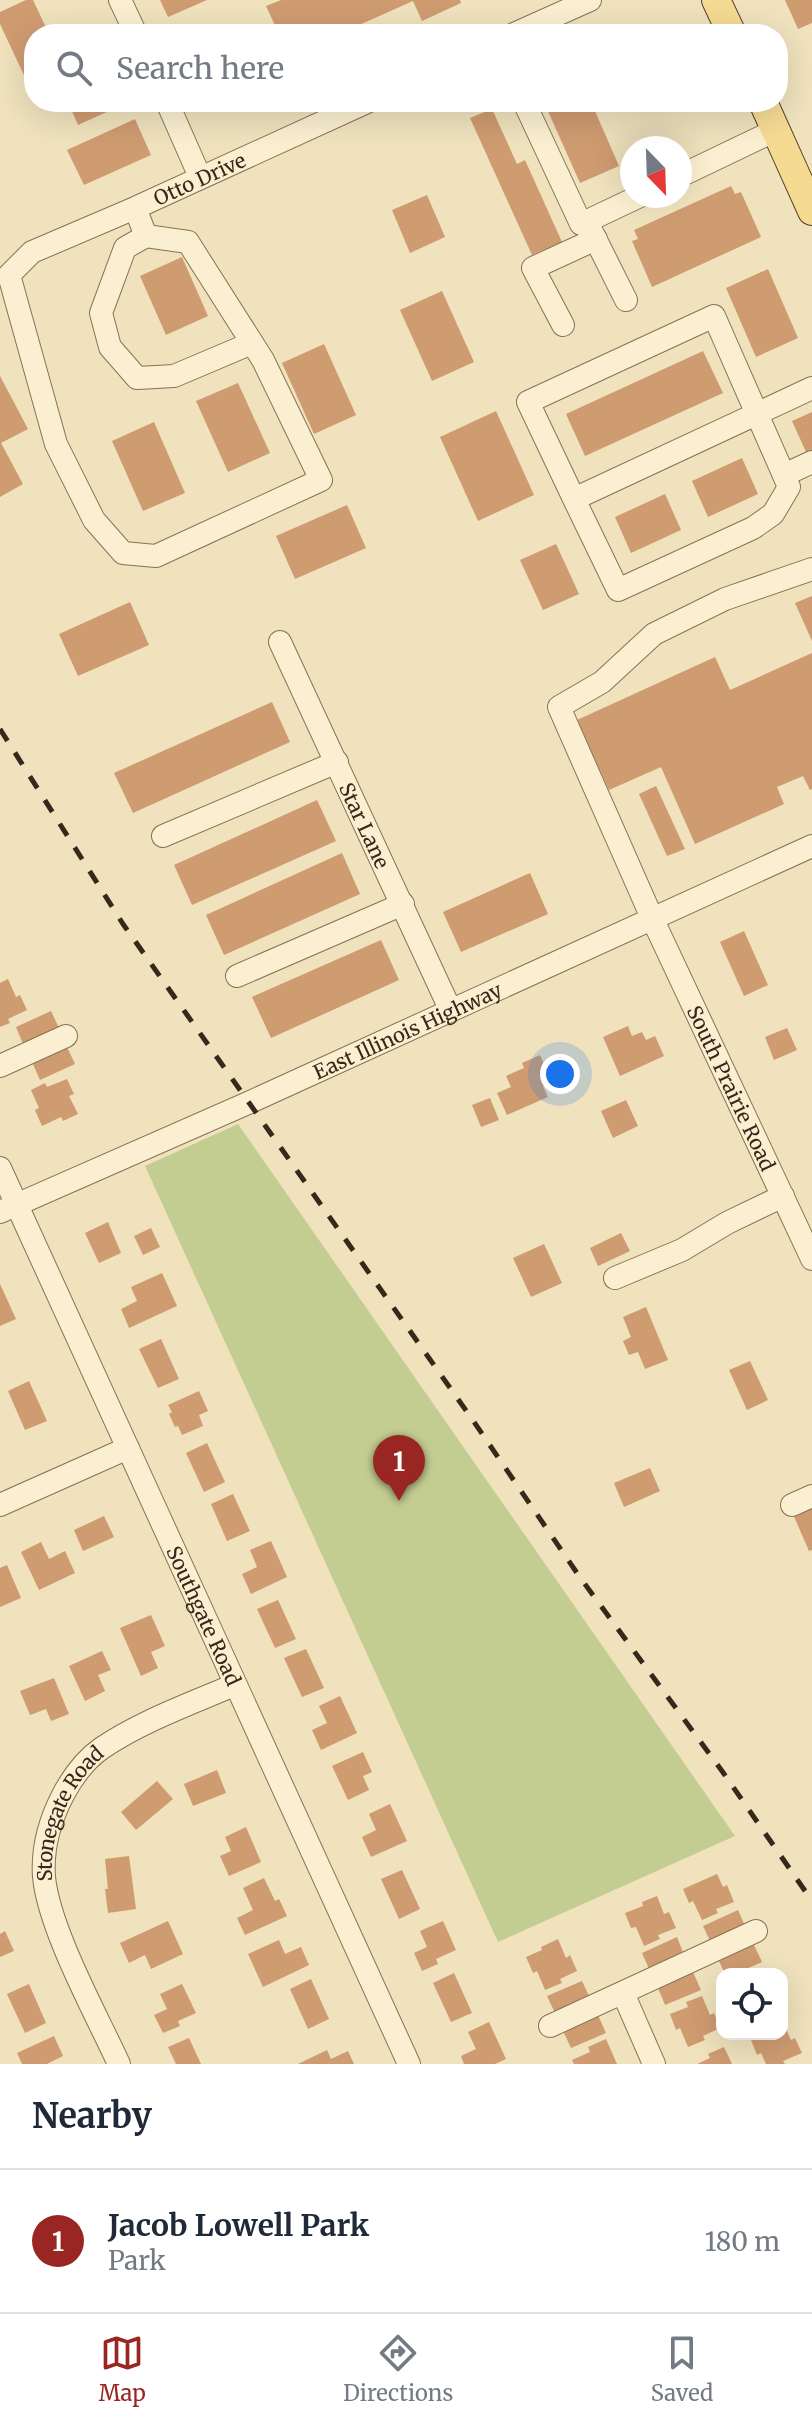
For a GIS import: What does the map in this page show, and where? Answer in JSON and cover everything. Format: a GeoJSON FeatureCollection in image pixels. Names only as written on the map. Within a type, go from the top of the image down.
{"type":"FeatureCollection","features":[{"type":"Feature","properties":{"kind":"main road"},"geometry":{"type":"LineString","coordinates":[[716,0],[727,24]]}},
{"type":"Feature","properties":{"kind":"main road"},"geometry":{"type":"LineString","coordinates":[[768,112],[809,195]]}},
{"type":"Feature","properties":{"kind":"street"},"geometry":{"type":"LineString","coordinates":[[120,0],[131,24]]}},
{"type":"Feature","properties":{"kind":"street"},"geometry":{"type":"LineString","coordinates":[[536,24],[590,0]]}},
{"type":"Feature","properties":{"kind":"street"},"geometry":{"type":"LineString","coordinates":[[171,112],[200,177]]}},
{"type":"Feature","properties":{"kind":"street","name":"Otto Drive"},"geometry":{"type":"LineString","coordinates":[[252,343],[321,480],[156,556],[123,553],[94,520],[56,444],[9,275],[32,252],[345,112]]}},
{"type":"Feature","properties":{"kind":"street"},"geometry":{"type":"LineString","coordinates":[[529,112],[581,224],[591,230],[626,300]]}},
{"type":"Feature","properties":{"kind":"street"},"geometry":{"type":"LineString","coordinates":[[692,170],[776,130]]}},
{"type":"Feature","properties":{"kind":"street"},"geometry":{"type":"LineString","coordinates":[[135,208],[146,236]]}},
{"type":"Feature","properties":{"kind":"street"},"geometry":{"type":"LineString","coordinates":[[563,325],[533,268],[623,208]]}},
{"type":"Feature","properties":{"kind":"street"},"geometry":{"type":"LineString","coordinates":[[146,236],[188,242],[252,343],[174,376],[137,378],[110,347],[101,313],[125,248],[146,236]]}},
{"type":"Feature","properties":{"kind":"street"},"geometry":{"type":"LineString","coordinates":[[714,316],[758,412],[789,487],[773,514],[753,528],[618,590],[528,402],[714,316]]}},
{"type":"Feature","properties":{"kind":"street"},"geometry":{"type":"LineString","coordinates":[[574,499],[812,388]]}},
{"type":"Feature","properties":{"kind":"street"},"geometry":{"type":"LineString","coordinates":[[784,475],[812,462]]}},
{"type":"Feature","properties":{"kind":"street","name":"South Prairie Road"},"geometry":{"type":"LineString","coordinates":[[812,569],[725,599],[654,634],[602,682],[559,707],[652,918],[812,1259]]}},
{"type":"Feature","properties":{"kind":"street","name":"Star Lane"},"geometry":{"type":"LineString","coordinates":[[280,642],[450,1009]]}},
{"type":"Feature","properties":{"kind":"street"},"geometry":{"type":"LineString","coordinates":[[163,836],[337,762]]}},
{"type":"Feature","properties":{"kind":"street","name":"East Illinois Highway"},"geometry":{"type":"LineString","coordinates":[[8,1208],[248,1103],[812,846]]}},
{"type":"Feature","properties":{"kind":"street"},"geometry":{"type":"LineString","coordinates":[[237,976],[403,904]]}},
{"type":"Feature","properties":{"kind":"street"},"geometry":{"type":"LineString","coordinates":[[0,1066],[66,1036]]}},
{"type":"Feature","properties":{"kind":"street","name":"Southgate Road"},"geometry":{"type":"LineString","coordinates":[[0,1168],[8,1208],[128,1448],[409,2064]]}},
{"type":"Feature","properties":{"kind":"street"},"geometry":{"type":"LineString","coordinates":[[615,1278],[682,1250],[727,1223],[783,1196]]}},
{"type":"Feature","properties":{"kind":"street"},"geometry":{"type":"LineString","coordinates":[[0,1505],[128,1448]]}},
{"type":"Feature","properties":{"kind":"street","name":"Stonegate Road"},"geometry":{"type":"LineString","coordinates":[[119,2064],[66,1947],[44,1878],[46,1842],[56,1809],[71,1780],[99,1750],[133,1730],[234,1685]]}},
{"type":"Feature","properties":{"kind":"street"},"geometry":{"type":"LineString","coordinates":[[550,2026],[756,1931]]}},
{"type":"Feature","properties":{"kind":"street"},"geometry":{"type":"LineString","coordinates":[[623,1993],[654,2064]]}},
{"type":"Feature","properties":{"kind":"green space"},"geometry":{"type":"Polygon","coordinates":[[[238,1124],[735,1836],[498,1942],[145,1166],[238,1124]]]}},
{"type":"Feature","properties":{"kind":"building"},"geometry":{"type":"Polygon","coordinates":[[[33,0],[44,24],[24,24],[24,75],[0,24],[0,12],[33,0]]]}},
{"type":"Feature","properties":{"kind":"building"},"geometry":{"type":"Polygon","coordinates":[[[160,0],[207,0],[168,17],[160,0]]]}},
{"type":"Feature","properties":{"kind":"building"},"geometry":{"type":"Polygon","coordinates":[[[281,0],[460,0],[461,3],[422,21],[413,1],[361,24],[274,24],[266,6],[281,0]]]}},
{"type":"Feature","properties":{"kind":"building"},"geometry":{"type":"Polygon","coordinates":[[[785,0],[812,0],[812,23],[798,29],[785,0]]]}},
{"type":"Feature","properties":{"kind":"building"},"geometry":{"type":"Polygon","coordinates":[[[72,112],[107,112],[78,125],[72,112]]]}},
{"type":"Feature","properties":{"kind":"building"},"geometry":{"type":"Polygon","coordinates":[[[493,112],[517,164],[525,160],[562,242],[532,255],[470,118],[493,112]]]}},
{"type":"Feature","properties":{"kind":"building"},"geometry":{"type":"Polygon","coordinates":[[[548,112],[595,112],[619,166],[580,183],[548,112]]]}},
{"type":"Feature","properties":{"kind":"building"},"geometry":{"type":"Polygon","coordinates":[[[135,119],[151,155],[84,185],[67,150],[135,119]]]}},
{"type":"Feature","properties":{"kind":"building"},"geometry":{"type":"Polygon","coordinates":[[[731,186],[735,194],[741,192],[761,237],[652,287],[632,241],[638,239],[634,230],[682,208],[692,208],[692,204],[731,186]]]}},
{"type":"Feature","properties":{"kind":"building"},"geometry":{"type":"Polygon","coordinates":[[[427,195],[445,237],[410,253],[392,210],[427,195]]]}},
{"type":"Feature","properties":{"kind":"building"},"geometry":{"type":"Polygon","coordinates":[[[182,257],[208,316],[166,335],[140,276],[182,257]]]}},
{"type":"Feature","properties":{"kind":"building"},"geometry":{"type":"Polygon","coordinates":[[[768,269],[798,338],[756,357],[726,288],[768,269]]]}},
{"type":"Feature","properties":{"kind":"building"},"geometry":{"type":"Polygon","coordinates":[[[442,291],[474,362],[432,381],[400,310],[442,291]]]}},
{"type":"Feature","properties":{"kind":"building"},"geometry":{"type":"Polygon","coordinates":[[[324,344],[356,415],[314,434],[282,363],[324,344]]]}},
{"type":"Feature","properties":{"kind":"building"},"geometry":{"type":"Polygon","coordinates":[[[703,351],[723,393],[585,456],[566,414],[703,351]]]}},
{"type":"Feature","properties":{"kind":"building"},"geometry":{"type":"Polygon","coordinates":[[[0,376],[28,429],[1,443],[23,484],[0,497],[0,376]]]}},
{"type":"Feature","properties":{"kind":"building"},"geometry":{"type":"Polygon","coordinates":[[[238,383],[270,453],[228,472],[196,401],[238,383]]]}},
{"type":"Feature","properties":{"kind":"building"},"geometry":{"type":"Polygon","coordinates":[[[496,411],[534,495],[478,521],[440,437],[496,411]]]}},
{"type":"Feature","properties":{"kind":"building"},"geometry":{"type":"Polygon","coordinates":[[[812,412],[812,450],[806,452],[792,421],[812,412]]]}},
{"type":"Feature","properties":{"kind":"building"},"geometry":{"type":"Polygon","coordinates":[[[154,422],[185,493],[143,511],[112,441],[154,422]]]}},
{"type":"Feature","properties":{"kind":"building"},"geometry":{"type":"Polygon","coordinates":[[[742,458],[758,494],[708,517],[692,481],[742,458]]]}},
{"type":"Feature","properties":{"kind":"building"},"geometry":{"type":"Polygon","coordinates":[[[665,494],[681,530],[631,553],[615,517],[665,494]]]}},
{"type":"Feature","properties":{"kind":"building"},"geometry":{"type":"Polygon","coordinates":[[[347,505],[366,548],[295,579],[276,536],[347,505]]]}},
{"type":"Feature","properties":{"kind":"building"},"geometry":{"type":"Polygon","coordinates":[[[556,544],[579,594],[543,610],[520,560],[556,544]]]}},
{"type":"Feature","properties":{"kind":"building"},"geometry":{"type":"Polygon","coordinates":[[[812,596],[812,641],[795,603],[812,596]]]}},
{"type":"Feature","properties":{"kind":"building"},"geometry":{"type":"Polygon","coordinates":[[[130,602],[149,645],[78,676],[59,634],[130,602]]]}},
{"type":"Feature","properties":{"kind":"building"},"geometry":{"type":"Polygon","coordinates":[[[812,653],[812,789],[803,776],[777,787],[784,804],[695,844],[661,767],[609,790],[577,720],[715,657],[730,690],[812,653]]]}},
{"type":"Feature","properties":{"kind":"building"},"geometry":{"type":"Polygon","coordinates":[[[272,702],[290,742],[133,813],[114,773],[272,702]]]}},
{"type":"Feature","properties":{"kind":"building"},"geometry":{"type":"Polygon","coordinates":[[[656,786],[685,849],[667,856],[639,794],[656,786]]]}},
{"type":"Feature","properties":{"kind":"building"},"geometry":{"type":"Polygon","coordinates":[[[317,800],[336,841],[192,905],[174,865],[317,800]]]}},
{"type":"Feature","properties":{"kind":"building"},"geometry":{"type":"Polygon","coordinates":[[[342,853],[360,894],[224,955],[206,915],[342,853]]]}},
{"type":"Feature","properties":{"kind":"building"},"geometry":{"type":"Polygon","coordinates":[[[530,873],[548,914],[461,952],[443,912],[530,873]]]}},
{"type":"Feature","properties":{"kind":"building"},"geometry":{"type":"Polygon","coordinates":[[[744,931],[768,985],[744,996],[720,942],[744,931]]]}},
{"type":"Feature","properties":{"kind":"building"},"geometry":{"type":"Polygon","coordinates":[[[381,940],[399,980],[271,1038],[252,997],[381,940]]]}},
{"type":"Feature","properties":{"kind":"building"},"geometry":{"type":"Polygon","coordinates":[[[8,979],[16,997],[20,995],[27,1010],[8,1019],[10,1023],[0,1027],[0,983],[8,979]]]}},
{"type":"Feature","properties":{"kind":"building"},"geometry":{"type":"Polygon","coordinates":[[[51,1011],[59,1028],[23,1044],[16,1027],[51,1011]]]}},
{"type":"Feature","properties":{"kind":"building"},"geometry":{"type":"Polygon","coordinates":[[[628,1026],[632,1036],[642,1032],[646,1040],[655,1036],[664,1056],[620,1076],[603,1037],[628,1026]]]}},
{"type":"Feature","properties":{"kind":"building"},"geometry":{"type":"Polygon","coordinates":[[[787,1028],[797,1050],[774,1060],[765,1037],[787,1028]]]}},
{"type":"Feature","properties":{"kind":"building"},"geometry":{"type":"Polygon","coordinates":[[[67,1047],[75,1064],[40,1080],[32,1062],[67,1047]]]}},
{"type":"Feature","properties":{"kind":"building"},"geometry":{"type":"Polygon","coordinates":[[[540,1055],[552,1082],[543,1086],[548,1097],[507,1115],[497,1093],[511,1087],[506,1076],[524,1068],[522,1063],[540,1055]]]}},
{"type":"Feature","properties":{"kind":"building"},"geometry":{"type":"Polygon","coordinates":[[[67,1079],[74,1094],[69,1096],[78,1114],[63,1121],[61,1117],[42,1126],[31,1090],[45,1083],[47,1087],[67,1079]]]}},
{"type":"Feature","properties":{"kind":"building"},"geometry":{"type":"Polygon","coordinates":[[[490,1098],[499,1120],[481,1127],[472,1105],[490,1098]]]}},
{"type":"Feature","properties":{"kind":"building"},"geometry":{"type":"Polygon","coordinates":[[[626,1100],[638,1126],[613,1138],[601,1111],[626,1100]]]}},
{"type":"Feature","properties":{"kind":"building"},"geometry":{"type":"Polygon","coordinates":[[[108,1222],[121,1253],[99,1263],[85,1233],[108,1222]]]}},
{"type":"Feature","properties":{"kind":"building"},"geometry":{"type":"Polygon","coordinates":[[[151,1228],[160,1247],[143,1255],[134,1236],[151,1228]]]}},
{"type":"Feature","properties":{"kind":"building"},"geometry":{"type":"Polygon","coordinates":[[[621,1233],[630,1251],[598,1266],[590,1248],[621,1233]]]}},
{"type":"Feature","properties":{"kind":"building"},"geometry":{"type":"Polygon","coordinates":[[[544,1244],[562,1283],[531,1297],[513,1258],[544,1244]]]}},
{"type":"Feature","properties":{"kind":"building"},"geometry":{"type":"Polygon","coordinates":[[[162,1273],[177,1306],[129,1328],[121,1309],[137,1301],[131,1287],[162,1273]]]}},
{"type":"Feature","properties":{"kind":"building"},"geometry":{"type":"Polygon","coordinates":[[[0,1284],[16,1319],[0,1326],[0,1284]]]}},
{"type":"Feature","properties":{"kind":"building"},"geometry":{"type":"Polygon","coordinates":[[[646,1307],[668,1360],[645,1369],[638,1352],[629,1355],[623,1341],[631,1337],[623,1317],[646,1307]]]}},
{"type":"Feature","properties":{"kind":"building"},"geometry":{"type":"Polygon","coordinates":[[[161,1339],[179,1379],[158,1388],[139,1349],[161,1339]]]}},
{"type":"Feature","properties":{"kind":"building"},"geometry":{"type":"Polygon","coordinates":[[[750,1361],[768,1400],[747,1410],[729,1370],[750,1361]]]}},
{"type":"Feature","properties":{"kind":"building"},"geometry":{"type":"Polygon","coordinates":[[[29,1381],[47,1421],[25,1430],[8,1391],[29,1381]]]}},
{"type":"Feature","properties":{"kind":"building"},"geometry":{"type":"Polygon","coordinates":[[[199,1391],[208,1411],[199,1415],[203,1426],[182,1435],[178,1426],[175,1427],[168,1405],[199,1391]]]}},
{"type":"Feature","properties":{"kind":"building"},"geometry":{"type":"Polygon","coordinates":[[[207,1443],[225,1482],[204,1492],[186,1453],[207,1443]]]}},
{"type":"Feature","properties":{"kind":"building"},"geometry":{"type":"Polygon","coordinates":[[[650,1468],[660,1491],[624,1507],[614,1483],[650,1468]]]}},
{"type":"Feature","properties":{"kind":"building"},"geometry":{"type":"Polygon","coordinates":[[[233,1494],[250,1531],[227,1541],[211,1504],[233,1494]]]}},
{"type":"Feature","properties":{"kind":"building"},"geometry":{"type":"Polygon","coordinates":[[[812,1503],[812,1550],[809,1551],[792,1512],[812,1503]]]}},
{"type":"Feature","properties":{"kind":"building"},"geometry":{"type":"Polygon","coordinates":[[[104,1516],[114,1537],[83,1551],[74,1530],[104,1516]]]}},
{"type":"Feature","properties":{"kind":"building"},"geometry":{"type":"Polygon","coordinates":[[[271,1541],[287,1577],[251,1594],[242,1574],[257,1567],[250,1550],[271,1541]]]}},
{"type":"Feature","properties":{"kind":"building"},"geometry":{"type":"Polygon","coordinates":[[[41,1542],[49,1559],[65,1551],[75,1573],[39,1590],[21,1552],[41,1542]]]}},
{"type":"Feature","properties":{"kind":"building"},"geometry":{"type":"Polygon","coordinates":[[[7,1565],[21,1598],[0,1607],[0,1568],[7,1565]]]}},
{"type":"Feature","properties":{"kind":"building"},"geometry":{"type":"Polygon","coordinates":[[[278,1600],[296,1639],[275,1648],[257,1609],[278,1600]]]}},
{"type":"Feature","properties":{"kind":"building"},"geometry":{"type":"Polygon","coordinates":[[[151,1615],[165,1646],[151,1652],[158,1668],[141,1676],[120,1628],[151,1615]]]}},
{"type":"Feature","properties":{"kind":"building"},"geometry":{"type":"Polygon","coordinates":[[[306,1649],[324,1688],[302,1697],[284,1658],[306,1649]]]}},
{"type":"Feature","properties":{"kind":"building"},"geometry":{"type":"Polygon","coordinates":[[[102,1651],[111,1670],[98,1675],[105,1691],[85,1701],[69,1666],[102,1651]]]}},
{"type":"Feature","properties":{"kind":"building"},"geometry":{"type":"Polygon","coordinates":[[[54,1678],[69,1714],[51,1721],[46,1709],[30,1715],[20,1691],[54,1678]]]}},
{"type":"Feature","properties":{"kind":"building"},"geometry":{"type":"Polygon","coordinates":[[[340,1696],[357,1733],[321,1750],[312,1730],[327,1723],[319,1706],[340,1696]]]}},
{"type":"Feature","properties":{"kind":"building"},"geometry":{"type":"Polygon","coordinates":[[[363,1752],[372,1772],[363,1776],[369,1790],[348,1800],[332,1766],[363,1752]]]}},
{"type":"Feature","properties":{"kind":"building"},"geometry":{"type":"Polygon","coordinates":[[[217,1770],[226,1793],[193,1806],[184,1784],[217,1770]]]}},
{"type":"Feature","properties":{"kind":"building"},"geometry":{"type":"Polygon","coordinates":[[[157,1781],[173,1799],[136,1830],[121,1812],[157,1781]]]}},
{"type":"Feature","properties":{"kind":"building"},"geometry":{"type":"Polygon","coordinates":[[[390,1804],[407,1841],[371,1857],[362,1837],[376,1830],[369,1814],[390,1804]]]}},
{"type":"Feature","properties":{"kind":"building"},"geometry":{"type":"Polygon","coordinates":[[[246,1827],[261,1862],[229,1876],[220,1856],[231,1851],[225,1837],[246,1827]]]}},
{"type":"Feature","properties":{"kind":"building"},"geometry":{"type":"Polygon","coordinates":[[[129,1856],[136,1909],[108,1913],[105,1859],[129,1856]]]}},
{"type":"Feature","properties":{"kind":"building"},"geometry":{"type":"Polygon","coordinates":[[[402,1870],[420,1909],[399,1919],[381,1879],[402,1870]]]}},
{"type":"Feature","properties":{"kind":"building"},"geometry":{"type":"Polygon","coordinates":[[[717,1874],[723,1887],[727,1885],[734,1902],[716,1909],[718,1913],[702,1920],[683,1889],[717,1874]]]}},
{"type":"Feature","properties":{"kind":"building"},"geometry":{"type":"Polygon","coordinates":[[[264,1878],[275,1901],[279,1899],[287,1916],[245,1935],[237,1918],[253,1910],[243,1888],[264,1878]]]}},
{"type":"Feature","properties":{"kind":"building"},"geometry":{"type":"Polygon","coordinates":[[[657,1896],[664,1914],[669,1912],[676,1928],[658,1935],[660,1939],[644,1946],[636,1927],[631,1928],[625,1913],[657,1896]]]}},
{"type":"Feature","properties":{"kind":"building"},"geometry":{"type":"Polygon","coordinates":[[[738,1910],[746,1928],[711,1943],[703,1926],[738,1910]]]}},
{"type":"Feature","properties":{"kind":"building"},"geometry":{"type":"Polygon","coordinates":[[[168,1921],[183,1954],[151,1969],[145,1955],[129,1963],[120,1943],[168,1921]]]}},
{"type":"Feature","properties":{"kind":"building"},"geometry":{"type":"Polygon","coordinates":[[[443,1921],[456,1950],[436,1959],[438,1964],[422,1971],[414,1953],[427,1947],[420,1931],[443,1921]]]}},
{"type":"Feature","properties":{"kind":"building"},"geometry":{"type":"Polygon","coordinates":[[[5,1931],[14,1951],[0,1957],[0,1934],[5,1931]]]}},
{"type":"Feature","properties":{"kind":"building"},"geometry":{"type":"Polygon","coordinates":[[[677,1937],[684,1955],[650,1971],[642,1953],[677,1937]]]}},
{"type":"Feature","properties":{"kind":"building"},"geometry":{"type":"Polygon","coordinates":[[[558,1939],[566,1958],[570,1955],[577,1971],[560,1979],[562,1983],[545,1990],[537,1971],[533,1973],[526,1957],[558,1939]]]}},
{"type":"Feature","properties":{"kind":"building"},"geometry":{"type":"Polygon","coordinates":[[[279,1940],[285,1954],[301,1947],[309,1965],[263,1987],[248,1954],[279,1940]]]}},
{"type":"Feature","properties":{"kind":"building"},"geometry":{"type":"Polygon","coordinates":[[[754,1945],[762,1962],[748,1968],[722,1968],[719,1961],[754,1945]]]}},
{"type":"Feature","properties":{"kind":"building"},"geometry":{"type":"Polygon","coordinates":[[[693,1972],[701,1990],[665,2005],[658,1988],[693,1972]]]}},
{"type":"Feature","properties":{"kind":"building"},"geometry":{"type":"Polygon","coordinates":[[[454,1973],[472,2013],[451,2022],[433,1983],[454,1973]]]}},
{"type":"Feature","properties":{"kind":"building"},"geometry":{"type":"Polygon","coordinates":[[[311,1979],[329,2019],[308,2029],[290,1989],[311,1979]]]}},
{"type":"Feature","properties":{"kind":"building"},"geometry":{"type":"Polygon","coordinates":[[[582,1981],[590,1998],[555,2013],[547,1996],[582,1981]]]}},
{"type":"Feature","properties":{"kind":"building"},"geometry":{"type":"Polygon","coordinates":[[[29,1984],[46,2023],[25,2033],[7,1994],[29,1984]]]}},
{"type":"Feature","properties":{"kind":"building"},"geometry":{"type":"Polygon","coordinates":[[[182,1984],[196,2013],[178,2021],[180,2026],[163,2033],[154,2015],[167,2009],[160,1994],[182,1984]]]}},
{"type":"Feature","properties":{"kind":"building"},"geometry":{"type":"Polygon","coordinates":[[[702,1996],[710,2015],[714,2013],[716,2018],[716,2030],[703,2036],[705,2040],[688,2047],[670,2014],[688,2007],[686,2002],[702,1996]]]}},
{"type":"Feature","properties":{"kind":"building"},"geometry":{"type":"Polygon","coordinates":[[[598,2015],[606,2033],[571,2048],[563,2031],[598,2015]]]}},
{"type":"Feature","properties":{"kind":"building"},"geometry":{"type":"Polygon","coordinates":[[[489,2022],[506,2059],[495,2064],[464,2064],[461,2056],[476,2049],[468,2032],[489,2022]]]}},
{"type":"Feature","properties":{"kind":"building"},"geometry":{"type":"Polygon","coordinates":[[[788,2033],[791,2040],[795,2038],[802,2053],[783,2061],[785,2064],[766,2064],[761,2053],[757,2055],[751,2040],[788,2040],[788,2033]]]}},
{"type":"Feature","properties":{"kind":"building"},"geometry":{"type":"Polygon","coordinates":[[[54,2036],[63,2056],[47,2064],[22,2064],[17,2053],[54,2036]]]}},
{"type":"Feature","properties":{"kind":"building"},"geometry":{"type":"Polygon","coordinates":[[[189,2038],[201,2064],[176,2064],[168,2047],[189,2038]]]}},
{"type":"Feature","properties":{"kind":"building"},"geometry":{"type":"Polygon","coordinates":[[[606,2039],[617,2064],[574,2064],[572,2060],[590,2052],[588,2047],[606,2039]]]}},
{"type":"Feature","properties":{"kind":"building"},"geometry":{"type":"Polygon","coordinates":[[[724,2047],[732,2064],[697,2064],[710,2058],[708,2054],[724,2047]]]}},
{"type":"Feature","properties":{"kind":"building"},"geometry":{"type":"Polygon","coordinates":[[[327,2050],[331,2059],[348,2051],[354,2064],[298,2064],[327,2050]]]}},
{"type":"Feature","properties":{"kind":"railway"},"geometry":{"type":"LineString","coordinates":[[0,729],[123,924],[579,1576],[722,1771],[812,1901]]}},
{"type":"Feature","properties":{"kind":"place","name":"Jacob Lowell Park"},"geometry":{"type":"Point","coordinates":[399,1501]}}]}
